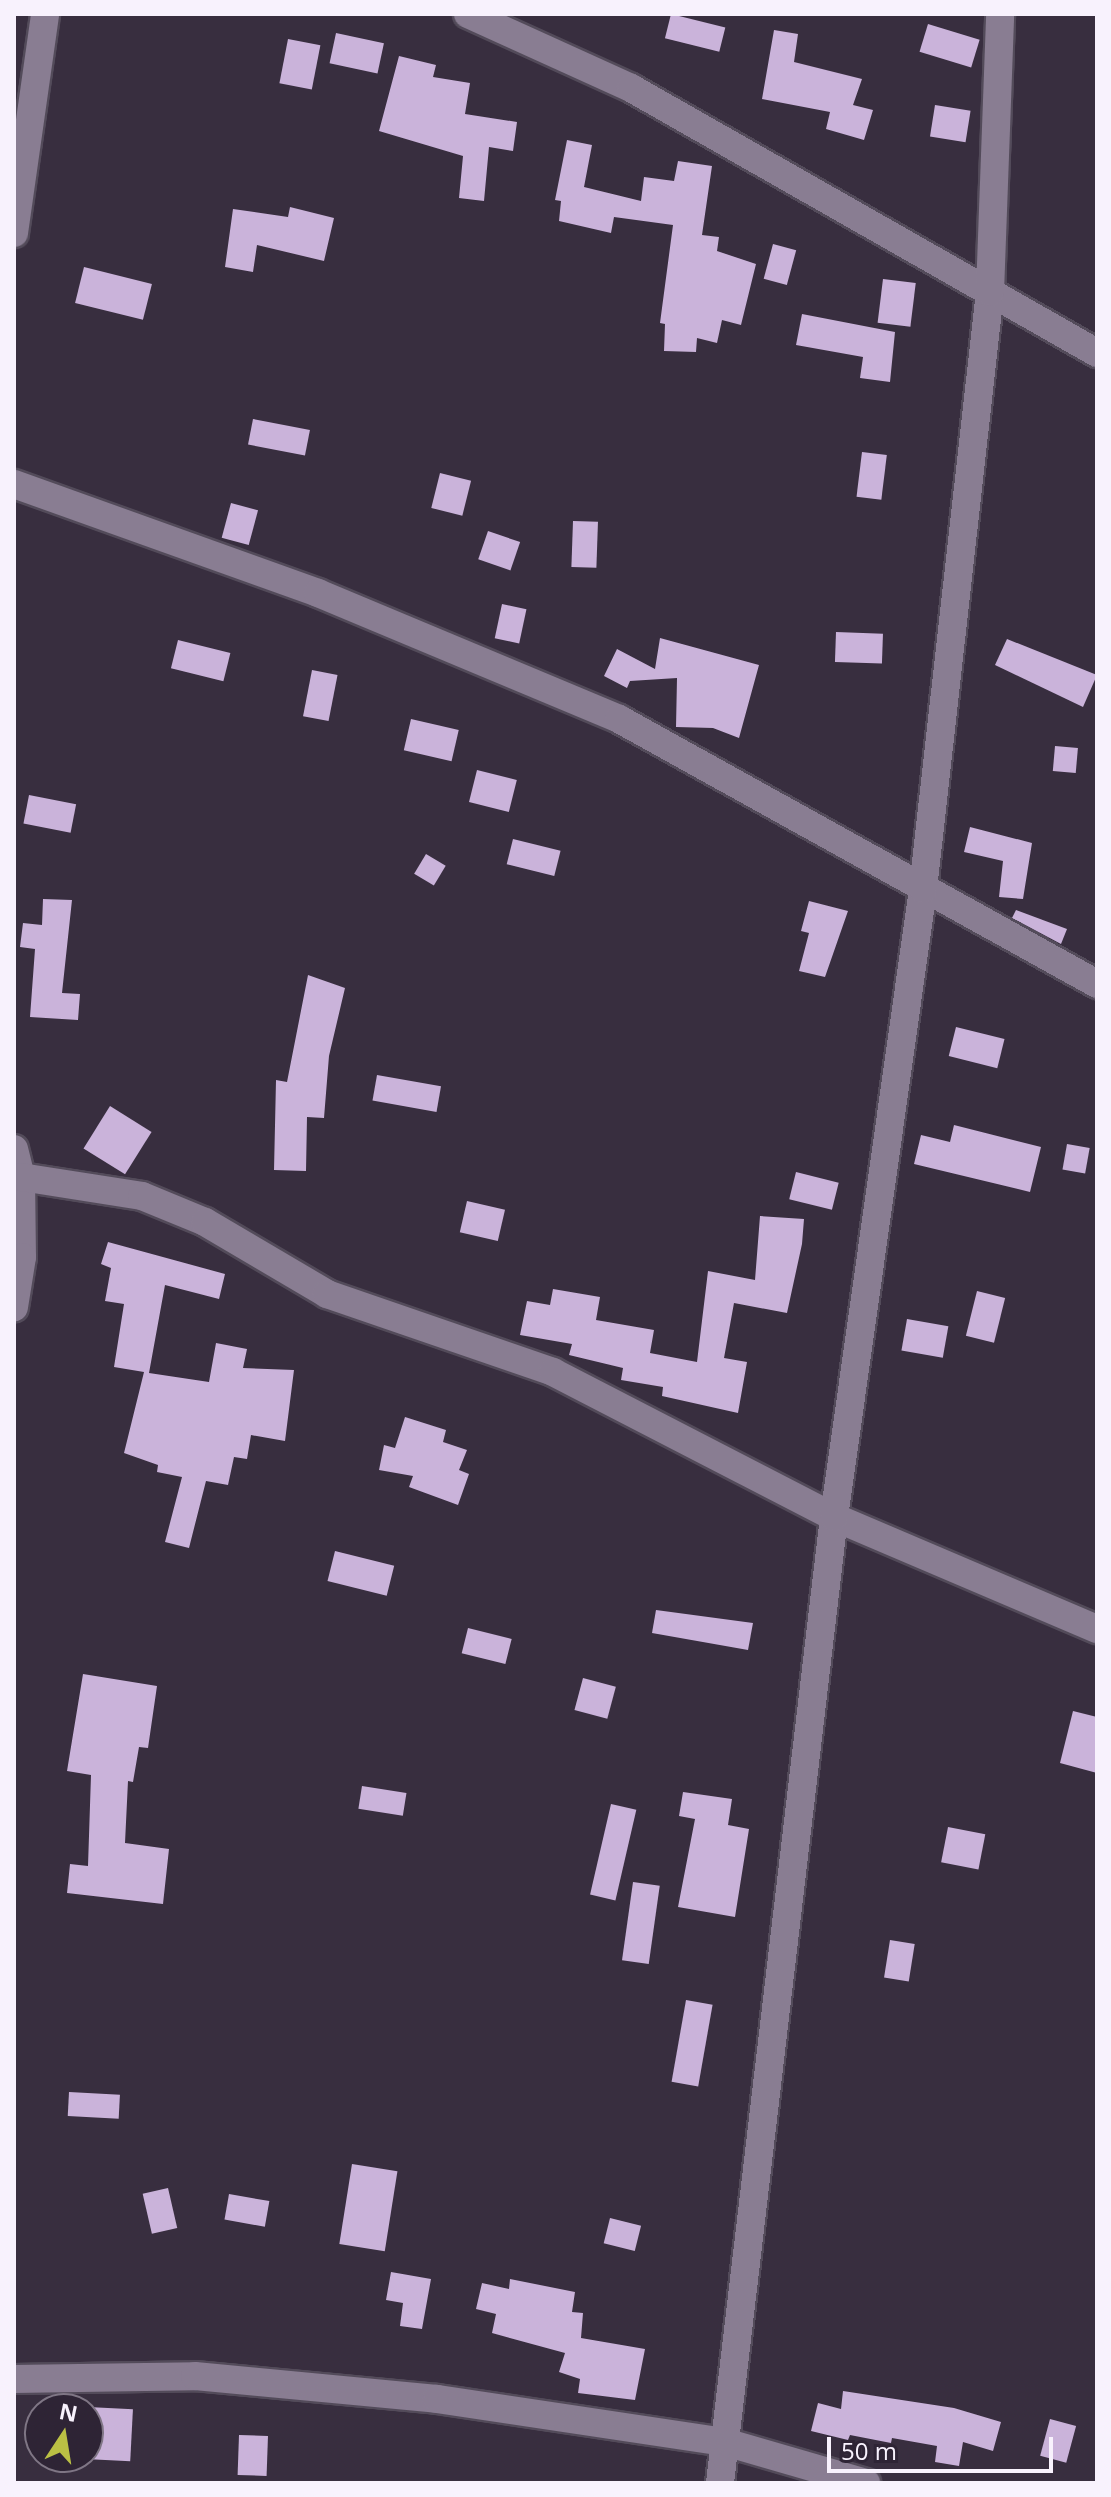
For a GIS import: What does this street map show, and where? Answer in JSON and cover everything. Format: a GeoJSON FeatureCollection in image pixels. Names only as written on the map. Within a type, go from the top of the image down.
{"type":"FeatureCollection","features":[{"type":"Feature","properties":{"kind":"street"},"geometry":{"type":"LineString","coordinates":[[14,233],[45,14]]}},
{"type":"Feature","properties":{"kind":"street"},"geometry":{"type":"LineString","coordinates":[[468,14],[631,88],[1097,353]]}},
{"type":"Feature","properties":{"kind":"street"},"geometry":{"type":"LineString","coordinates":[[720,2483],[834,1517],[923,889],[990,292],[1000,14]]}},
{"type":"Feature","properties":{"kind":"street"},"geometry":{"type":"LineString","coordinates":[[14,484],[318,593],[619,719],[1097,984]]}},
{"type":"Feature","properties":{"kind":"street"},"geometry":{"type":"LineString","coordinates":[[14,1149],[21,1177],[22,1257],[14,1307]]}},
{"type":"Feature","properties":{"kind":"street"},"geometry":{"type":"LineString","coordinates":[[21,1177],[142,1196],[205,1222],[327,1294],[553,1372],[834,1517],[1097,1629]]}},
{"type":"Feature","properties":{"kind":"street"},"geometry":{"type":"LineString","coordinates":[[14,2379],[195,2376],[437,2399],[725,2442],[866,2483]]}},
{"type":"Feature","properties":{"kind":"building"},"geometry":{"type":"Polygon","coordinates":[[[671,14],[725,28],[719,52],[665,38],[671,14]]]}},
{"type":"Feature","properties":{"kind":"building"},"geometry":{"type":"Polygon","coordinates":[[[928,24],[980,40],[971,68],[920,52],[928,24]]]}},
{"type":"Feature","properties":{"kind":"building"},"geometry":{"type":"Polygon","coordinates":[[[774,30],[798,34],[794,62],[862,79],[853,105],[873,110],[864,140],[826,129],[830,112],[762,99],[774,30]]]}},
{"type":"Feature","properties":{"kind":"building"},"geometry":{"type":"Polygon","coordinates":[[[336,33],[384,43],[377,74],[330,63],[336,33]]]}},
{"type":"Feature","properties":{"kind":"building"},"geometry":{"type":"Polygon","coordinates":[[[288,39],[320,45],[312,89],[279,83],[288,39]]]}},
{"type":"Feature","properties":{"kind":"building"},"geometry":{"type":"Polygon","coordinates":[[[399,56],[436,65],[433,77],[470,83],[465,114],[517,122],[513,151],[489,147],[484,201],[459,198],[463,156],[379,131],[399,56]]]}},
{"type":"Feature","properties":{"kind":"building"},"geometry":{"type":"Polygon","coordinates":[[[935,105],[971,111],[966,142],[930,137],[935,105]]]}},
{"type":"Feature","properties":{"kind":"building"},"geometry":{"type":"Polygon","coordinates":[[[567,140],[592,145],[584,187],[641,201],[644,177],[674,181],[678,161],[712,166],[702,235],[719,237],[717,251],[756,264],[741,325],[722,320],[717,343],[697,338],[696,352],[664,351],[665,324],[660,323],[673,225],[614,217],[611,233],[559,221],[561,201],[555,200],[567,140]]]}},
{"type":"Feature","properties":{"kind":"building"},"geometry":{"type":"Polygon","coordinates":[[[290,207],[334,218],[324,261],[257,245],[253,272],[225,267],[233,209],[288,217],[290,207]]]}},
{"type":"Feature","properties":{"kind":"building"},"geometry":{"type":"Polygon","coordinates":[[[773,244],[796,250],[787,285],[764,279],[773,244]]]}},
{"type":"Feature","properties":{"kind":"building"},"geometry":{"type":"Polygon","coordinates":[[[84,267],[152,284],[143,320],[75,303],[84,267]]]}},
{"type":"Feature","properties":{"kind":"building"},"geometry":{"type":"Polygon","coordinates":[[[883,279],[916,283],[910,327],[878,323],[883,279]]]}},
{"type":"Feature","properties":{"kind":"building"},"geometry":{"type":"Polygon","coordinates":[[[802,314],[895,332],[890,382],[860,378],[863,357],[796,345],[802,314]]]}},
{"type":"Feature","properties":{"kind":"building"},"geometry":{"type":"Polygon","coordinates":[[[253,419],[310,430],[305,456],[248,445],[253,419]]]}},
{"type":"Feature","properties":{"kind":"building"},"geometry":{"type":"Polygon","coordinates":[[[862,452],[887,455],[881,500],[857,497],[862,452]]]}},
{"type":"Feature","properties":{"kind":"building"},"geometry":{"type":"Polygon","coordinates":[[[440,473],[471,481],[462,516],[431,508],[440,473]]]}},
{"type":"Feature","properties":{"kind":"building"},"geometry":{"type":"Polygon","coordinates":[[[231,503],[258,510],[249,545],[222,538],[231,503]]]}},
{"type":"Feature","properties":{"kind":"building"},"geometry":{"type":"Polygon","coordinates":[[[573,521],[598,522],[596,568],[571,567],[573,521]]]}},
{"type":"Feature","properties":{"kind":"building"},"geometry":{"type":"Polygon","coordinates":[[[488,531],[520,542],[510,570],[478,559],[488,531]]]}},
{"type":"Feature","properties":{"kind":"building"},"geometry":{"type":"Polygon","coordinates":[[[502,604],[526,609],[519,643],[495,638],[502,604]]]}},
{"type":"Feature","properties":{"kind":"building"},"geometry":{"type":"Polygon","coordinates":[[[836,632],[883,634],[882,664],[835,662],[836,632]]]}},
{"type":"Feature","properties":{"kind":"building"},"geometry":{"type":"Polygon","coordinates":[[[660,638],[759,665],[739,738],[713,728],[676,727],[677,678],[630,681],[627,688],[604,676],[617,649],[655,669],[660,638]]]}},
{"type":"Feature","properties":{"kind":"building"},"geometry":{"type":"Polygon","coordinates":[[[1007,639],[1097,675],[1083,707],[995,665],[1007,639]]]}},
{"type":"Feature","properties":{"kind":"building"},"geometry":{"type":"Polygon","coordinates":[[[178,640],[230,653],[223,681],[171,668],[178,640]]]}},
{"type":"Feature","properties":{"kind":"building"},"geometry":{"type":"Polygon","coordinates":[[[312,670],[338,675],[329,721],[303,716],[312,670]]]}},
{"type":"Feature","properties":{"kind":"building"},"geometry":{"type":"Polygon","coordinates":[[[411,719],[459,730],[452,761],[404,750],[411,719]]]}},
{"type":"Feature","properties":{"kind":"building"},"geometry":{"type":"Polygon","coordinates":[[[1055,746],[1078,748],[1076,773],[1053,771],[1055,746]]]}},
{"type":"Feature","properties":{"kind":"building"},"geometry":{"type":"Polygon","coordinates":[[[477,770],[517,780],[509,812],[469,802],[477,770]]]}},
{"type":"Feature","properties":{"kind":"building"},"geometry":{"type":"Polygon","coordinates":[[[29,795],[76,804],[71,833],[23,823],[29,795]]]}},
{"type":"Feature","properties":{"kind":"building"},"geometry":{"type":"Polygon","coordinates":[[[970,827],[1032,843],[1023,899],[999,897],[1003,861],[964,852],[970,827]]]}},
{"type":"Feature","properties":{"kind":"building"},"geometry":{"type":"Polygon","coordinates":[[[513,839],[561,851],[554,876],[507,864],[513,839]]]}},
{"type":"Feature","properties":{"kind":"building"},"geometry":{"type":"Polygon","coordinates":[[[426,854],[446,866],[434,886],[414,874],[426,854]]]}},
{"type":"Feature","properties":{"kind":"building"},"geometry":{"type":"Polygon","coordinates":[[[43,899],[72,900],[62,993],[80,994],[78,1020],[30,1017],[35,949],[20,947],[23,923],[42,925],[43,899]]]}},
{"type":"Feature","properties":{"kind":"building"},"geometry":{"type":"Polygon","coordinates":[[[809,901],[848,911],[825,977],[799,971],[809,933],[801,931],[809,901]]]}},
{"type":"Feature","properties":{"kind":"building"},"geometry":{"type":"Polygon","coordinates":[[[1016,910],[1067,929],[1061,944],[1012,918],[1016,910]]]}},
{"type":"Feature","properties":{"kind":"building"},"geometry":{"type":"Polygon","coordinates":[[[308,975],[345,988],[329,1056],[324,1118],[307,1117],[306,1171],[274,1170],[276,1080],[287,1082],[308,975]]]}},
{"type":"Feature","properties":{"kind":"building"},"geometry":{"type":"Polygon","coordinates":[[[956,1027],[1005,1039],[997,1068],[949,1056],[956,1027]]]}},
{"type":"Feature","properties":{"kind":"building"},"geometry":{"type":"Polygon","coordinates":[[[377,1075],[441,1086],[436,1112],[372,1101],[377,1075]]]}},
{"type":"Feature","properties":{"kind":"building"},"geometry":{"type":"Polygon","coordinates":[[[110,1106],[152,1132],[125,1174],[84,1148],[110,1106]]]}},
{"type":"Feature","properties":{"kind":"building"},"geometry":{"type":"Polygon","coordinates":[[[954,1125],[1041,1147],[1030,1192],[914,1164],[921,1135],[950,1142],[954,1125]]]}},
{"type":"Feature","properties":{"kind":"building"},"geometry":{"type":"Polygon","coordinates":[[[1067,1144],[1090,1148],[1085,1174],[1062,1170],[1067,1144]]]}},
{"type":"Feature","properties":{"kind":"building"},"geometry":{"type":"Polygon","coordinates":[[[796,1172],[839,1183],[832,1210],[789,1199],[796,1172]]]}},
{"type":"Feature","properties":{"kind":"building"},"geometry":{"type":"Polygon","coordinates":[[[467,1201],[505,1210],[498,1241],[460,1232],[467,1201]]]}},
{"type":"Feature","properties":{"kind":"building"},"geometry":{"type":"Polygon","coordinates":[[[760,1216],[804,1219],[802,1244],[787,1313],[734,1303],[724,1358],[747,1362],[738,1413],[662,1396],[663,1387],[621,1380],[623,1368],[569,1355],[572,1344],[520,1335],[527,1301],[550,1305],[553,1289],[600,1297],[596,1320],[654,1330],[650,1353],[697,1362],[708,1271],[755,1280],[760,1216]]]}},
{"type":"Feature","properties":{"kind":"building"},"geometry":{"type":"Polygon","coordinates":[[[108,1242],[225,1274],[219,1299],[165,1285],[149,1373],[209,1382],[216,1343],[247,1349],[243,1368],[294,1370],[285,1441],[251,1435],[247,1459],[234,1457],[228,1485],[206,1481],[189,1548],[165,1542],[182,1477],[157,1472],[158,1465],[124,1453],[144,1372],[114,1367],[124,1304],[105,1301],[111,1268],[101,1264],[108,1242]]]}},
{"type":"Feature","properties":{"kind":"building"},"geometry":{"type":"Polygon","coordinates":[[[977,1291],[1005,1298],[994,1343],[966,1336],[977,1291]]]}},
{"type":"Feature","properties":{"kind":"building"},"geometry":{"type":"Polygon","coordinates":[[[907,1319],[948,1326],[943,1358],[901,1351],[907,1319]]]}},
{"type":"Feature","properties":{"kind":"building"},"geometry":{"type":"Polygon","coordinates":[[[405,1417],[446,1430],[443,1442],[467,1450],[459,1470],[469,1474],[458,1505],[409,1487],[413,1476],[379,1470],[384,1445],[395,1448],[405,1417]]]}},
{"type":"Feature","properties":{"kind":"building"},"geometry":{"type":"Polygon","coordinates":[[[335,1551],[394,1566],[387,1596],[328,1581],[335,1551]]]}},
{"type":"Feature","properties":{"kind":"building"},"geometry":{"type":"Polygon","coordinates":[[[656,1610],[753,1623],[748,1650],[652,1633],[656,1610]]]}},
{"type":"Feature","properties":{"kind":"building"},"geometry":{"type":"Polygon","coordinates":[[[468,1628],[512,1639],[505,1664],[462,1653],[468,1628]]]}},
{"type":"Feature","properties":{"kind":"building"},"geometry":{"type":"Polygon","coordinates":[[[83,1674],[157,1686],[148,1748],[139,1747],[133,1782],[128,1781],[125,1843],[169,1849],[163,1904],[67,1893],[70,1864],[88,1866],[91,1775],[67,1771],[83,1674]]]}},
{"type":"Feature","properties":{"kind":"building"},"geometry":{"type":"Polygon","coordinates":[[[583,1678],[616,1687],[607,1719],[574,1710],[583,1678]]]}},
{"type":"Feature","properties":{"kind":"building"},"geometry":{"type":"Polygon","coordinates":[[[1073,1711],[1097,1717],[1097,1773],[1060,1763],[1073,1711]]]}},
{"type":"Feature","properties":{"kind":"building"},"geometry":{"type":"Polygon","coordinates":[[[362,1786],[406,1793],[403,1816],[358,1809],[362,1786]]]}},
{"type":"Feature","properties":{"kind":"building"},"geometry":{"type":"Polygon","coordinates":[[[683,1792],[732,1799],[728,1825],[749,1829],[735,1917],[678,1907],[695,1819],[679,1816],[683,1792]]]}},
{"type":"Feature","properties":{"kind":"building"},"geometry":{"type":"Polygon","coordinates":[[[611,1804],[636,1810],[615,1900],[590,1895],[611,1804]]]}},
{"type":"Feature","properties":{"kind":"building"},"geometry":{"type":"Polygon","coordinates":[[[948,1827],[985,1834],[978,1870],[941,1862],[948,1827]]]}},
{"type":"Feature","properties":{"kind":"building"},"geometry":{"type":"Polygon","coordinates":[[[633,1882],[660,1886],[649,1964],[622,1960],[633,1882]]]}},
{"type":"Feature","properties":{"kind":"building"},"geometry":{"type":"Polygon","coordinates":[[[890,1940],[915,1944],[909,1981],[884,1978],[890,1940]]]}},
{"type":"Feature","properties":{"kind":"building"},"geometry":{"type":"Polygon","coordinates":[[[686,2000],[713,2005],[698,2086],[672,2082],[686,2000]]]}},
{"type":"Feature","properties":{"kind":"building"},"geometry":{"type":"Polygon","coordinates":[[[69,2092],[120,2095],[119,2119],[68,2116],[69,2092]]]}},
{"type":"Feature","properties":{"kind":"building"},"geometry":{"type":"Polygon","coordinates":[[[352,2164],[397,2171],[385,2251],[339,2244],[352,2164]]]}},
{"type":"Feature","properties":{"kind":"building"},"geometry":{"type":"Polygon","coordinates":[[[168,2188],[177,2228],[152,2234],[143,2194],[168,2188]]]}},
{"type":"Feature","properties":{"kind":"building"},"geometry":{"type":"Polygon","coordinates":[[[229,2194],[269,2201],[265,2227],[224,2220],[229,2194]]]}},
{"type":"Feature","properties":{"kind":"building"},"geometry":{"type":"Polygon","coordinates":[[[610,2218],[641,2226],[635,2251],[604,2243],[610,2218]]]}},
{"type":"Feature","properties":{"kind":"building"},"geometry":{"type":"Polygon","coordinates":[[[391,2272],[431,2279],[422,2329],[400,2326],[403,2303],[386,2300],[391,2272]]]}},
{"type":"Feature","properties":{"kind":"building"},"geometry":{"type":"Polygon","coordinates":[[[510,2279],[575,2292],[572,2312],[583,2313],[581,2338],[645,2349],[635,2400],[578,2393],[580,2379],[559,2372],[565,2353],[492,2333],[496,2314],[476,2309],[482,2283],[509,2289],[510,2279]]]}},
{"type":"Feature","properties":{"kind":"building"},"geometry":{"type":"Polygon","coordinates":[[[843,2391],[954,2408],[1001,2422],[993,2451],[963,2442],[959,2466],[935,2462],[937,2446],[892,2438],[891,2443],[850,2435],[848,2440],[811,2431],[818,2403],[841,2409],[843,2391]]]}},
{"type":"Feature","properties":{"kind":"building"},"geometry":{"type":"Polygon","coordinates":[[[104,2408],[133,2409],[130,2461],[104,2460],[104,2408]]]}},
{"type":"Feature","properties":{"kind":"building"},"geometry":{"type":"Polygon","coordinates":[[[1050,2419],[1076,2426],[1066,2463],[1040,2456],[1050,2419]]]}},
{"type":"Feature","properties":{"kind":"building"},"geometry":{"type":"Polygon","coordinates":[[[239,2435],[268,2436],[267,2476],[238,2475],[239,2435]]]}}]}
